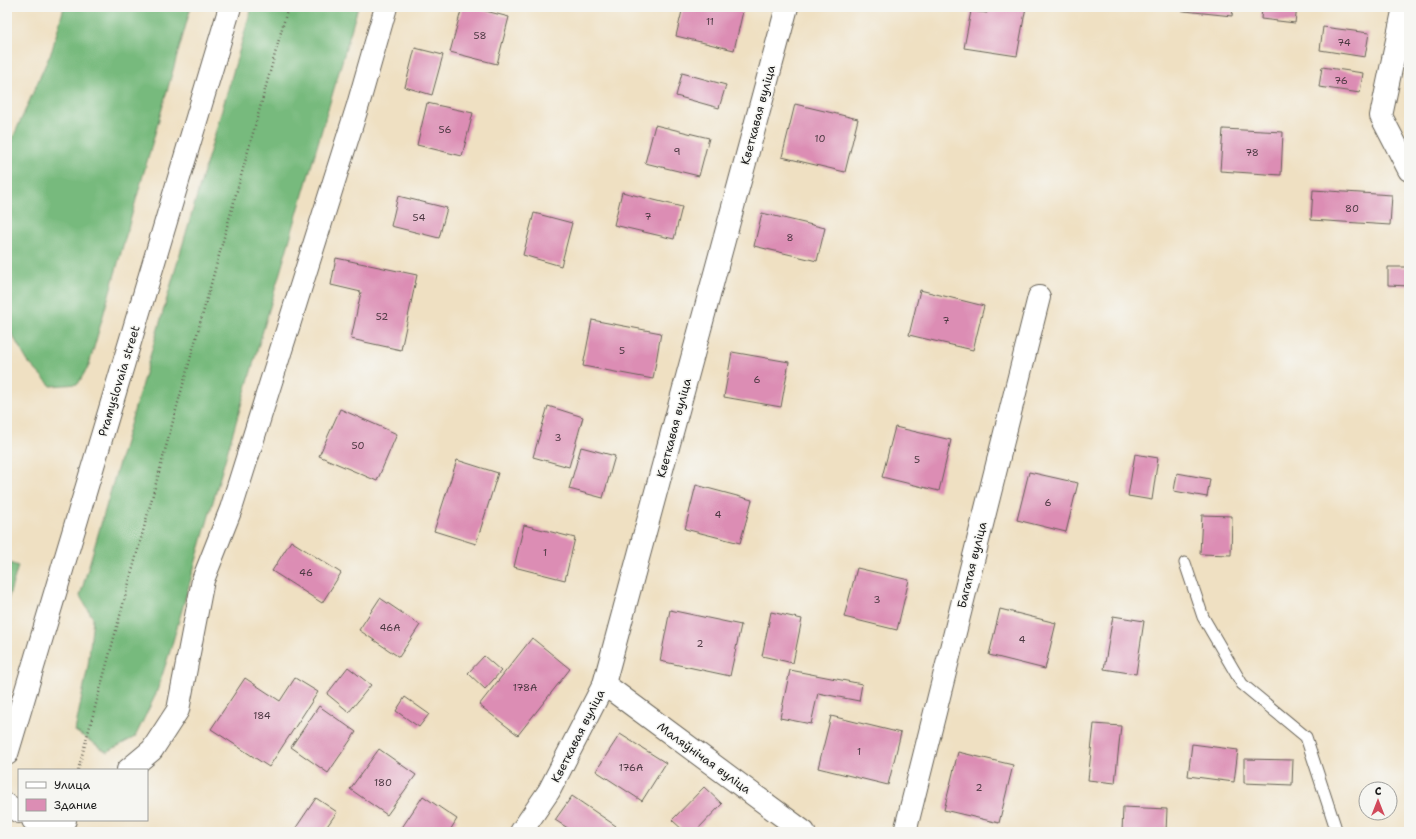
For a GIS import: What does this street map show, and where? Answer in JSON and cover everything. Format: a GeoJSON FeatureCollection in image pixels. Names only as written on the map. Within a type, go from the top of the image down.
{"type":"FeatureCollection","features":[{"type":"Feature","properties":{"kind":"street","name":"Pramyslovaia street"},"geometry":{"type":"LineString","coordinates":[[7,754],[230,7]]}},
{"type":"Feature","properties":{"kind":"street"},"geometry":{"type":"LineString","coordinates":[[129,769],[152,750],[178,710],[203,580],[231,509],[358,105],[386,7]]}},
{"type":"Feature","properties":{"kind":"street","name":"Кветкавая вуліца"},"geometry":{"type":"LineString","coordinates":[[521,832],[549,791],[604,684],[787,7]]}},
{"type":"Feature","properties":{"kind":"street"},"geometry":{"type":"LineString","coordinates":[[1404,7],[1381,116],[1409,170]]}},
{"type":"Feature","properties":{"kind":"street","name":"Багатая вуліца"},"geometry":{"type":"LineString","coordinates":[[905,832],[1039,298]]}},
{"type":"Feature","properties":{"kind":"street","name":"Маляўнічая вуліца"},"geometry":{"type":"LineString","coordinates":[[604,684],[804,832]]}},
{"type":"Feature","properties":{"kind":"street"},"geometry":{"type":"LineString","coordinates":[[7,805],[18,811]]}},
{"type":"Feature","properties":{"kind":"lane"},"geometry":{"type":"LineString","coordinates":[[1186,563],[1203,617],[1242,684],[1306,737],[1337,832]]}},
{"type":"Feature","properties":{"kind":"path"},"geometry":{"type":"LineString","coordinates":[[78,769],[288,7]]}},
{"type":"Feature","properties":{"kind":"green space"},"geometry":{"type":"Polygon","coordinates":[[[64,7],[191,7],[89,365],[78,384],[51,386],[28,362],[10,331],[7,329],[7,151],[52,50],[64,7]]]}},
{"type":"Feature","properties":{"kind":"green space"},"geometry":{"type":"Polygon","coordinates":[[[252,7],[358,7],[171,648],[156,694],[135,737],[107,752],[75,731],[88,666],[93,618],[80,596],[252,7]]]}},
{"type":"Feature","properties":{"kind":"green space"},"geometry":{"type":"Polygon","coordinates":[[[7,562],[18,566],[7,603],[7,562]]]}},
{"type":"Feature","properties":{"kind":"building"},"geometry":{"type":"Polygon","coordinates":[[[462,7],[470,7],[509,17],[497,64],[450,52],[462,7]]]}},
{"type":"Feature","properties":{"kind":"building"},"geometry":{"type":"Polygon","coordinates":[[[683,7],[744,7],[734,50],[676,36],[683,7]]]}},
{"type":"Feature","properties":{"kind":"building"},"geometry":{"type":"Polygon","coordinates":[[[988,7],[1026,7],[1017,56],[964,48],[971,11],[987,13],[988,7]]]}},
{"type":"Feature","properties":{"kind":"building"},"geometry":{"type":"Polygon","coordinates":[[[1175,7],[1233,7],[1232,16],[1175,10],[1175,7]]]}},
{"type":"Feature","properties":{"kind":"building"},"geometry":{"type":"Polygon","coordinates":[[[1262,7],[1297,7],[1295,23],[1261,19],[1262,7]]]}},
{"type":"Feature","properties":{"kind":"building"},"geometry":{"type":"Polygon","coordinates":[[[1323,27],[1369,33],[1365,57],[1320,50],[1323,27]]]}},
{"type":"Feature","properties":{"kind":"building"},"geometry":{"type":"Polygon","coordinates":[[[415,48],[443,55],[432,95],[405,87],[415,48]]]}},
{"type":"Feature","properties":{"kind":"building"},"geometry":{"type":"Polygon","coordinates":[[[1322,67],[1363,73],[1360,93],[1319,87],[1322,67]]]}},
{"type":"Feature","properties":{"kind":"building"},"geometry":{"type":"Polygon","coordinates":[[[682,73],[726,85],[719,108],[676,96],[682,73]]]}},
{"type":"Feature","properties":{"kind":"building"},"geometry":{"type":"Polygon","coordinates":[[[427,103],[473,113],[462,156],[417,145],[427,103]]]}},
{"type":"Feature","properties":{"kind":"building"},"geometry":{"type":"Polygon","coordinates":[[[795,104],[858,119],[845,172],[782,157],[795,104]]]}},
{"type":"Feature","properties":{"kind":"building"},"geometry":{"type":"Polygon","coordinates":[[[655,125],[709,138],[699,176],[645,163],[655,125]]]}},
{"type":"Feature","properties":{"kind":"building"},"geometry":{"type":"Polygon","coordinates":[[[1223,129],[1283,132],[1281,175],[1220,171],[1223,129]]]}},
{"type":"Feature","properties":{"kind":"building"},"geometry":{"type":"Polygon","coordinates":[[[1313,190],[1392,195],[1390,225],[1311,220],[1313,190]]]}},
{"type":"Feature","properties":{"kind":"building"},"geometry":{"type":"Polygon","coordinates":[[[622,192],[682,207],[674,239],[614,225],[622,192]]]}},
{"type":"Feature","properties":{"kind":"building"},"geometry":{"type":"Polygon","coordinates":[[[398,196],[447,208],[439,238],[391,226],[398,196]]]}},
{"type":"Feature","properties":{"kind":"building"},"geometry":{"type":"Polygon","coordinates":[[[534,213],[572,223],[561,266],[523,255],[534,213]]]}},
{"type":"Feature","properties":{"kind":"building"},"geometry":{"type":"Polygon","coordinates":[[[762,213],[825,228],[817,261],[754,246],[762,213]]]}},
{"type":"Feature","properties":{"kind":"building"},"geometry":{"type":"Polygon","coordinates":[[[336,258],[417,275],[401,350],[351,339],[361,292],[331,285],[336,258]]]}},
{"type":"Feature","properties":{"kind":"building"},"geometry":{"type":"Polygon","coordinates":[[[1388,267],[1409,267],[1409,286],[1388,285],[1388,267]]]}},
{"type":"Feature","properties":{"kind":"building"},"geometry":{"type":"Polygon","coordinates":[[[920,290],[984,306],[973,350],[909,335],[920,290]]]}},
{"type":"Feature","properties":{"kind":"building"},"geometry":{"type":"Polygon","coordinates":[[[592,320],[661,333],[653,379],[583,366],[592,320]]]}},
{"type":"Feature","properties":{"kind":"building"},"geometry":{"type":"Polygon","coordinates":[[[732,352],[789,362],[781,407],[724,397],[732,352]]]}},
{"type":"Feature","properties":{"kind":"building"},"geometry":{"type":"Polygon","coordinates":[[[548,406],[583,417],[569,467],[533,457],[548,406]]]}},
{"type":"Feature","properties":{"kind":"building"},"geometry":{"type":"Polygon","coordinates":[[[340,409],[397,434],[377,481],[319,456],[340,409]]]}},
{"type":"Feature","properties":{"kind":"building"},"geometry":{"type":"Polygon","coordinates":[[[895,427],[951,440],[939,491],[882,477],[895,427]]]}},
{"type":"Feature","properties":{"kind":"building"},"geometry":{"type":"Polygon","coordinates":[[[581,447],[615,456],[603,498],[569,489],[581,447]]]}},
{"type":"Feature","properties":{"kind":"building"},"geometry":{"type":"Polygon","coordinates":[[[1135,454],[1158,458],[1152,500],[1128,496],[1135,454]]]}},
{"type":"Feature","properties":{"kind":"building"},"geometry":{"type":"Polygon","coordinates":[[[457,460],[498,473],[476,544],[434,531],[457,460]]]}},
{"type":"Feature","properties":{"kind":"building"},"geometry":{"type":"Polygon","coordinates":[[[1029,472],[1078,483],[1066,532],[1017,520],[1029,472]]]}},
{"type":"Feature","properties":{"kind":"building"},"geometry":{"type":"Polygon","coordinates":[[[1177,473],[1210,479],[1207,497],[1174,491],[1177,473]]]}},
{"type":"Feature","properties":{"kind":"building"},"geometry":{"type":"Polygon","coordinates":[[[696,485],[752,500],[740,543],[685,529],[696,485]]]}},
{"type":"Feature","properties":{"kind":"building"},"geometry":{"type":"Polygon","coordinates":[[[1202,515],[1232,516],[1231,555],[1200,554],[1202,515]]]}},
{"type":"Feature","properties":{"kind":"building"},"geometry":{"type":"Polygon","coordinates":[[[524,525],[575,538],[565,580],[514,567],[524,525]]]}},
{"type":"Feature","properties":{"kind":"building"},"geometry":{"type":"Polygon","coordinates":[[[291,541],[341,573],[322,603],[272,571],[291,541]]]}},
{"type":"Feature","properties":{"kind":"building"},"geometry":{"type":"Polygon","coordinates":[[[857,568],[909,580],[897,630],[844,617],[857,568]]]}},
{"type":"Feature","properties":{"kind":"building"},"geometry":{"type":"Polygon","coordinates":[[[380,598],[420,625],[399,657],[359,630],[380,598]]]}},
{"type":"Feature","properties":{"kind":"building"},"geometry":{"type":"Polygon","coordinates":[[[1000,609],[1056,623],[1045,669],[989,655],[1000,609]]]}},
{"type":"Feature","properties":{"kind":"building"},"geometry":{"type":"Polygon","coordinates":[[[670,610],[741,625],[730,676],[660,661],[670,610]]]}},
{"type":"Feature","properties":{"kind":"building"},"geometry":{"type":"Polygon","coordinates":[[[771,612],[802,619],[793,663],[762,656],[771,612]]]}},
{"type":"Feature","properties":{"kind":"building"},"geometry":{"type":"Polygon","coordinates":[[[1113,616],[1144,621],[1136,674],[1104,669],[1113,616]]]}},
{"type":"Feature","properties":{"kind":"building"},"geometry":{"type":"Polygon","coordinates":[[[532,638],[570,669],[518,735],[479,705],[532,638]]]}},
{"type":"Feature","properties":{"kind":"building"},"geometry":{"type":"Polygon","coordinates":[[[484,656],[501,671],[485,689],[468,673],[484,656]]]}},
{"type":"Feature","properties":{"kind":"building"},"geometry":{"type":"Polygon","coordinates":[[[348,667],[371,685],[349,712],[327,694],[348,667]]]}},
{"type":"Feature","properties":{"kind":"building"},"geometry":{"type":"Polygon","coordinates":[[[790,670],[862,684],[859,701],[818,693],[811,724],[780,718],[790,670]]]}},
{"type":"Feature","properties":{"kind":"building"},"geometry":{"type":"Polygon","coordinates":[[[245,678],[280,701],[295,678],[318,692],[269,767],[211,729],[245,678]]]}},
{"type":"Feature","properties":{"kind":"building"},"geometry":{"type":"Polygon","coordinates":[[[405,697],[429,714],[419,727],[396,711],[405,697]]]}},
{"type":"Feature","properties":{"kind":"building"},"geometry":{"type":"Polygon","coordinates":[[[319,706],[356,732],[328,773],[291,747],[319,706]]]}},
{"type":"Feature","properties":{"kind":"building"},"geometry":{"type":"Polygon","coordinates":[[[831,716],[901,733],[888,785],[818,768],[831,716]]]}},
{"type":"Feature","properties":{"kind":"building"},"geometry":{"type":"Polygon","coordinates":[[[1094,724],[1121,726],[1115,783],[1088,780],[1094,724]]]}},
{"type":"Feature","properties":{"kind":"building"},"geometry":{"type":"Polygon","coordinates":[[[620,734],[666,763],[642,801],[596,771],[620,734]]]}},
{"type":"Feature","properties":{"kind":"building"},"geometry":{"type":"Polygon","coordinates":[[[1192,744],[1238,750],[1234,782],[1188,776],[1192,744]]]}},
{"type":"Feature","properties":{"kind":"building"},"geometry":{"type":"Polygon","coordinates":[[[379,749],[416,775],[387,815],[350,789],[379,749]]]}},
{"type":"Feature","properties":{"kind":"building"},"geometry":{"type":"Polygon","coordinates":[[[958,752],[1013,765],[999,823],[944,810],[958,752]]]}},
{"type":"Feature","properties":{"kind":"building"},"geometry":{"type":"Polygon","coordinates":[[[1244,759],[1293,760],[1292,785],[1244,783],[1244,759]]]}},
{"type":"Feature","properties":{"kind":"building"},"geometry":{"type":"Polygon","coordinates":[[[704,787],[722,804],[695,832],[685,832],[672,820],[704,787]]]}},
{"type":"Feature","properties":{"kind":"building"},"geometry":{"type":"Polygon","coordinates":[[[423,796],[457,819],[449,832],[399,832],[423,796]]]}},
{"type":"Feature","properties":{"kind":"building"},"geometry":{"type":"Polygon","coordinates":[[[572,796],[616,826],[612,832],[574,832],[555,820],[572,796]]]}},
{"type":"Feature","properties":{"kind":"building"},"geometry":{"type":"Polygon","coordinates":[[[316,798],[337,812],[323,832],[293,832],[316,798]]]}},
{"type":"Feature","properties":{"kind":"building"},"geometry":{"type":"Polygon","coordinates":[[[1123,807],[1167,809],[1166,832],[1122,832],[1123,807]]]}}]}
